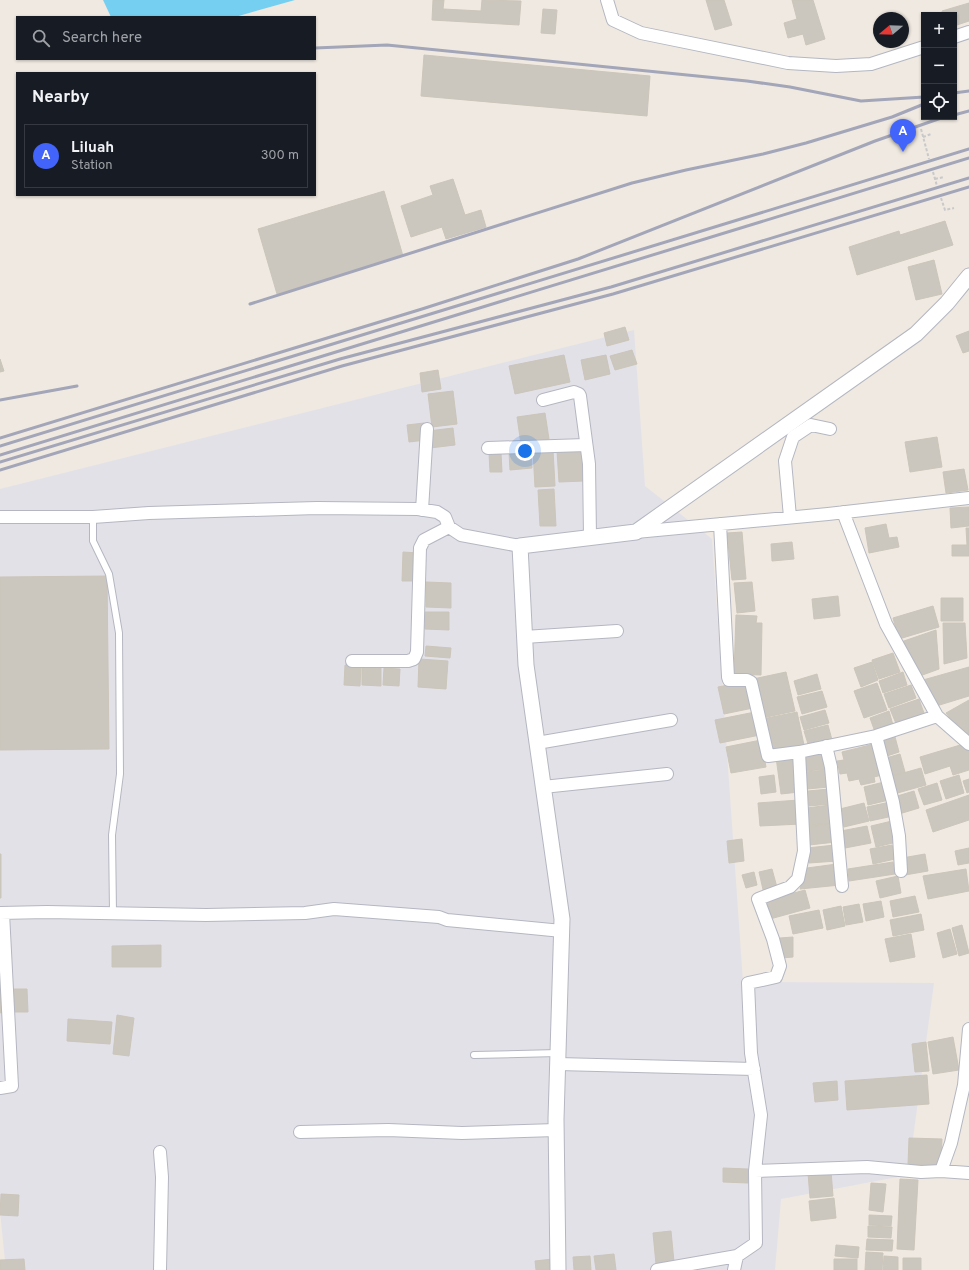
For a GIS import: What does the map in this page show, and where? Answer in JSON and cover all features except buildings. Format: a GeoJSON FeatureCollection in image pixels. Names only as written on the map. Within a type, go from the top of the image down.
{"type":"FeatureCollection","features":[{"type":"Feature","properties":{"kind":"street"},"geometry":{"type":"LineString","coordinates":[[607,0],[612,20],[641,33],[788,63],[836,66],[871,64],[921,48]]}},
{"type":"Feature","properties":{"kind":"street"},"geometry":{"type":"LineString","coordinates":[[957,36],[969,32]]}},
{"type":"Feature","properties":{"kind":"street"},"geometry":{"type":"LineString","coordinates":[[636,532],[916,334],[947,303],[969,276]]}},
{"type":"Feature","properties":{"kind":"street"},"geometry":{"type":"LineString","coordinates":[[542,400],[574,392],[579,394],[589,464],[590,537]]}},
{"type":"Feature","properties":{"kind":"street"},"geometry":{"type":"LineString","coordinates":[[790,517],[785,461],[793,437],[811,425],[830,428]]}},
{"type":"Feature","properties":{"kind":"street"},"geometry":{"type":"LineString","coordinates":[[422,510],[427,429]]}},
{"type":"Feature","properties":{"kind":"street"},"geometry":{"type":"LineString","coordinates":[[488,448],[586,445]]}},
{"type":"Feature","properties":{"kind":"street"},"geometry":{"type":"LineString","coordinates":[[0,517],[93,517],[149,513],[317,508],[422,510],[437,512],[445,517],[449,527],[461,535],[520,546],[636,532],[969,498]]}},
{"type":"Feature","properties":{"kind":"street"},"geometry":{"type":"LineString","coordinates":[[843,512],[886,624],[937,716],[969,744]]}},
{"type":"Feature","properties":{"kind":"street"},"geometry":{"type":"LineString","coordinates":[[720,524],[728,677],[729,680],[747,680],[751,682],[768,756],[799,752],[876,736],[937,716]]}},
{"type":"Feature","properties":{"kind":"street"},"geometry":{"type":"LineString","coordinates":[[352,661],[408,661],[414,659],[417,652],[420,548],[424,540],[449,527]]}},
{"type":"Feature","properties":{"kind":"street"},"geometry":{"type":"LineString","coordinates":[[520,546],[526,665],[562,919],[556,1130],[558,1270]]}},
{"type":"Feature","properties":{"kind":"street"},"geometry":{"type":"LineString","coordinates":[[524,637],[617,631]]}},
{"type":"Feature","properties":{"kind":"street"},"geometry":{"type":"LineString","coordinates":[[537,743],[671,720]]}},
{"type":"Feature","properties":{"kind":"street"},"geometry":{"type":"LineString","coordinates":[[876,736],[893,802],[899,836],[901,871]]}},
{"type":"Feature","properties":{"kind":"street"},"geometry":{"type":"LineString","coordinates":[[826,746],[831,768],[842,886]]}},
{"type":"Feature","properties":{"kind":"street"},"geometry":{"type":"LineString","coordinates":[[657,1270],[737,1256],[756,1243],[755,1171],[761,1115],[751,1053],[748,983],[776,977],[780,966],[774,939],[758,899],[790,888],[798,879],[804,851],[799,752]]}},
{"type":"Feature","properties":{"kind":"street"},"geometry":{"type":"LineString","coordinates":[[543,787],[667,774]]}},
{"type":"Feature","properties":{"kind":"street"},"geometry":{"type":"LineString","coordinates":[[0,1088],[12,1086],[1,913],[46,912],[206,915],[305,913],[334,909],[439,917],[447,920],[562,931]]}},
{"type":"Feature","properties":{"kind":"street"},"geometry":{"type":"LineString","coordinates":[[940,1172],[951,1143],[964,1085],[969,1029]]}},
{"type":"Feature","properties":{"kind":"street"},"geometry":{"type":"LineString","coordinates":[[558,1059],[754,1069]]}},
{"type":"Feature","properties":{"kind":"street"},"geometry":{"type":"LineString","coordinates":[[300,1132],[388,1130],[462,1133],[556,1130]]}},
{"type":"Feature","properties":{"kind":"street"},"geometry":{"type":"LineString","coordinates":[[160,1152],[162,1177],[160,1270]]}},
{"type":"Feature","properties":{"kind":"street"},"geometry":{"type":"LineString","coordinates":[[755,1171],[867,1167],[921,1172],[969,1173]]}},
{"type":"Feature","properties":{"kind":"street"},"geometry":{"type":"LineString","coordinates":[[734,1270],[737,1256]]}},
{"type":"Feature","properties":{"kind":"lane"},"geometry":{"type":"LineString","coordinates":[[93,517],[93,541],[109,574],[119,633],[120,774],[112,835],[114,913]]}},
{"type":"Feature","properties":{"kind":"lane"},"geometry":{"type":"LineString","coordinates":[[474,1055],[558,1059]]}},
{"type":"Feature","properties":{"kind":"path"},"geometry":{"type":"LineString","coordinates":[[921,129],[929,159]]}},
{"type":"Feature","properties":{"kind":"path"},"geometry":{"type":"LineString","coordinates":[[923,137],[931,134]]}},
{"type":"Feature","properties":{"kind":"path"},"geometry":{"type":"LineString","coordinates":[[933,172],[937,186]]}},
{"type":"Feature","properties":{"kind":"path"},"geometry":{"type":"LineString","coordinates":[[935,179],[944,177]]}},
{"type":"Feature","properties":{"kind":"path"},"geometry":{"type":"LineString","coordinates":[[941,198],[945,210],[954,208]]}},
{"type":"Feature","properties":{"kind":"shaded area"},"geometry":{"type":"Polygon","coordinates":[[[634,330],[645,486],[712,539],[743,982],[934,983],[908,1175],[781,1199],[775,1270],[6,1270],[0,1212],[0,489],[634,330]]]}},
{"type":"Feature","properties":{"kind":"water"},"geometry":{"type":"Polygon","coordinates":[[[103,0],[295,0],[239,16],[111,16],[103,0]]]}},
{"type":"Feature","properties":{"kind":"railway"},"geometry":{"type":"LineString","coordinates":[[316,48],[387,45],[747,81],[790,87],[861,101],[921,97]]}},
{"type":"Feature","properties":{"kind":"railway"},"geometry":{"type":"LineString","coordinates":[[957,93],[969,91]]}},
{"type":"Feature","properties":{"kind":"railway"},"geometry":{"type":"LineString","coordinates":[[250,304],[632,183],[806,143],[892,117],[921,105]]}},
{"type":"Feature","properties":{"kind":"railway"},"geometry":{"type":"LineString","coordinates":[[957,114],[969,111]]}},
{"type":"Feature","properties":{"kind":"railway"},"geometry":{"type":"LineString","coordinates":[[0,438],[422,309],[578,259],[875,141],[935,120]]}},
{"type":"Feature","properties":{"kind":"railway"},"geometry":{"type":"LineString","coordinates":[[0,446],[969,149]]}},
{"type":"Feature","properties":{"kind":"railway"},"geometry":{"type":"LineString","coordinates":[[0,455],[969,158]]}},
{"type":"Feature","properties":{"kind":"railway"},"geometry":{"type":"LineString","coordinates":[[0,462],[340,359],[611,287],[969,178]]}},
{"type":"Feature","properties":{"kind":"railway"},"geometry":{"type":"LineString","coordinates":[[0,470],[342,366],[613,294],[969,187]]}},
{"type":"Feature","properties":{"kind":"railway"},"geometry":{"type":"LineString","coordinates":[[0,400],[77,386]]}},
{"type":"Feature","properties":{"kind":"place","name":"Liluah"},"geometry":{"type":"Point","coordinates":[903,152]}}]}
